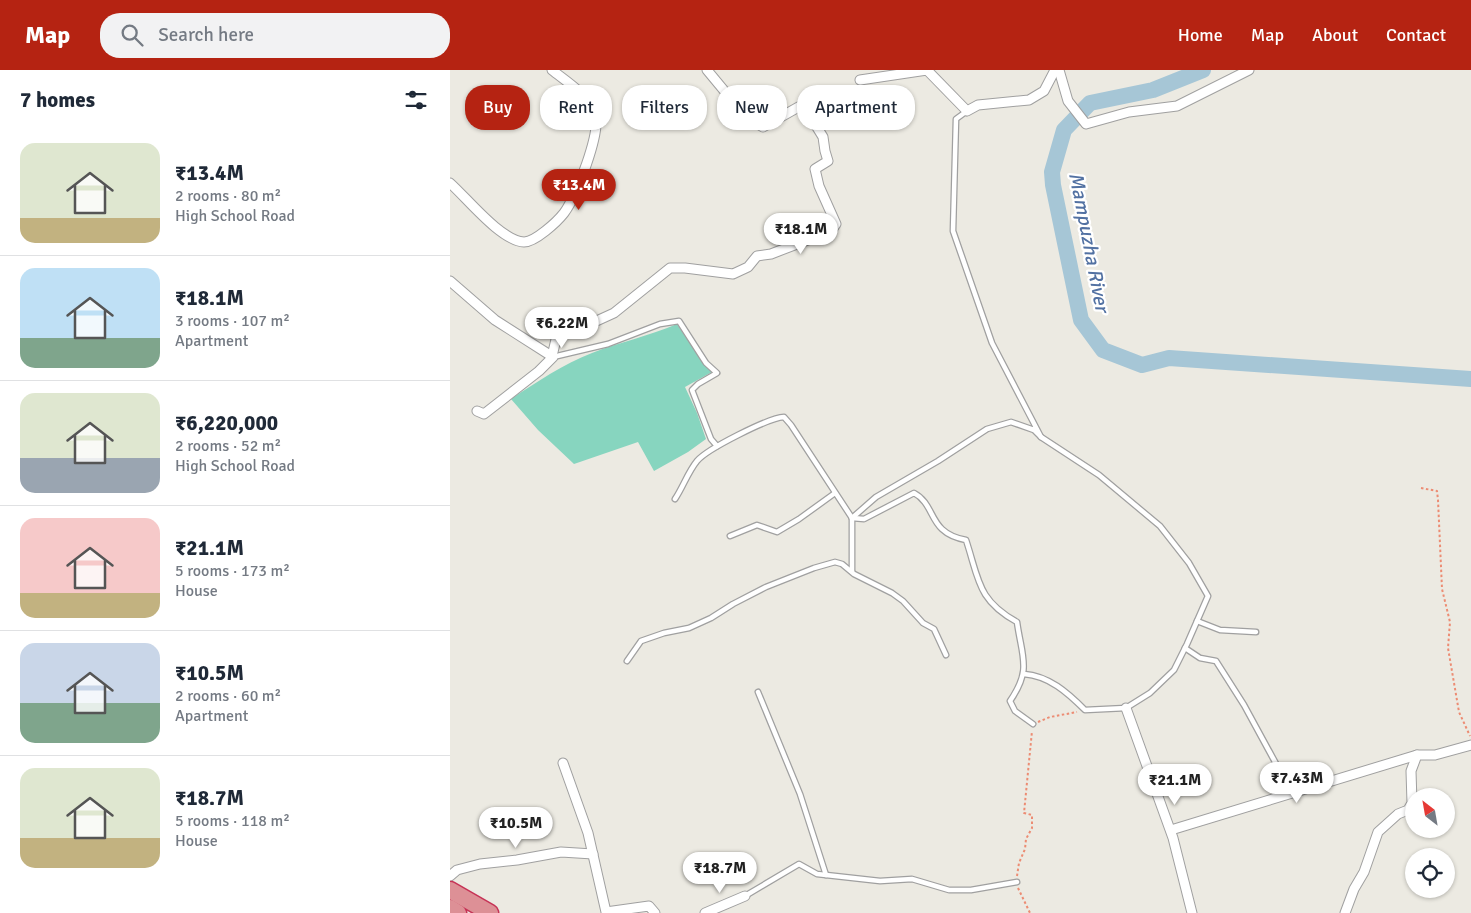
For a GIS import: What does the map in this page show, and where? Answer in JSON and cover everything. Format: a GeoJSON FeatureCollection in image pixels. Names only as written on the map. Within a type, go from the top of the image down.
{"type":"FeatureCollection","features":[{"type":"Feature","properties":{"kind":"highway"},"geometry":{"type":"LineString","coordinates":[[450,890],[490,913]]}},
{"type":"Feature","properties":{"kind":"highway"},"geometry":{"type":"LineString","coordinates":[[450,908],[458,913]]}},
{"type":"Feature","properties":{"kind":"street"},"geometry":{"type":"LineString","coordinates":[[450,183],[484,217],[515,240],[526,242],[538,236],[564,213],[573,198],[597,128],[595,114],[590,103],[552,70]]}},
{"type":"Feature","properties":{"kind":"street"},"geometry":{"type":"LineString","coordinates":[[477,411],[484,414],[539,372],[553,355],[558,331],[571,328],[579,329],[614,313],[670,268],[686,268],[733,274],[748,267],[757,256],[771,254],[831,231],[836,224],[820,186],[815,168],[828,161],[824,151],[823,136],[814,124],[811,109],[802,105],[763,127],[746,117],[707,70]]}},
{"type":"Feature","properties":{"kind":"street"},"geometry":{"type":"LineString","coordinates":[[860,80],[927,70],[968,111],[978,105],[1029,100],[1044,91],[1055,70]]}},
{"type":"Feature","properties":{"kind":"street"},"geometry":{"type":"LineString","coordinates":[[1059,70],[1068,101],[1086,124],[1129,112],[1177,106],[1249,70]]}},
{"type":"Feature","properties":{"kind":"street"},"geometry":{"type":"LineString","coordinates":[[450,281],[495,320],[553,355]]}},
{"type":"Feature","properties":{"kind":"street"},"geometry":{"type":"LineString","coordinates":[[1126,708],[1171,830],[1185,879],[1192,913]]}},
{"type":"Feature","properties":{"kind":"street"},"geometry":{"type":"LineString","coordinates":[[1171,830],[1417,755],[1435,755],[1471,745]]}},
{"type":"Feature","properties":{"kind":"street"},"geometry":{"type":"LineString","coordinates":[[1345,913],[1354,889],[1364,872],[1378,832],[1398,814],[1408,810],[1412,803],[1411,771],[1417,755]]}},
{"type":"Feature","properties":{"kind":"street"},"geometry":{"type":"LineString","coordinates":[[563,763],[588,833],[606,912],[649,906],[655,913]]}},
{"type":"Feature","properties":{"kind":"street"},"geometry":{"type":"LineString","coordinates":[[450,876],[457,870],[480,864],[561,852],[593,854]]}},
{"type":"Feature","properties":{"kind":"street"},"geometry":{"type":"LineString","coordinates":[[705,913],[745,896]]}},
{"type":"Feature","properties":{"kind":"lane"},"geometry":{"type":"LineString","coordinates":[[968,111],[956,119],[953,231],[992,343],[1042,437]]}},
{"type":"Feature","properties":{"kind":"lane"},"geometry":{"type":"LineString","coordinates":[[553,355],[608,344],[660,324],[679,321],[706,363],[717,373],[698,384],[692,390],[711,439],[718,446]]}},
{"type":"Feature","properties":{"kind":"lane"},"geometry":{"type":"LineString","coordinates":[[675,499],[697,461],[718,446],[776,418],[784,417],[852,518],[852,572]]}},
{"type":"Feature","properties":{"kind":"lane"},"geometry":{"type":"LineString","coordinates":[[852,518],[876,497],[987,429],[1010,422],[1034,430],[1099,475],[1160,526],[1189,562],[1208,596],[1174,670],[1150,693],[1126,708],[1085,710],[1064,690],[1037,675],[1024,674]]}},
{"type":"Feature","properties":{"kind":"lane"},"geometry":{"type":"LineString","coordinates":[[730,536],[757,525],[778,532],[836,493]]}},
{"type":"Feature","properties":{"kind":"lane"},"geometry":{"type":"LineString","coordinates":[[852,518],[864,519],[914,493],[920,496],[943,531],[953,538],[966,540],[974,573],[981,591],[1002,614],[1017,622],[1024,674],[1020,686],[1010,701],[1015,711],[1033,724]]}},
{"type":"Feature","properties":{"kind":"lane"},"geometry":{"type":"LineString","coordinates":[[626,661],[641,641],[664,633],[689,628],[711,618],[766,587],[834,562],[842,564],[852,572],[892,593],[903,601],[922,623],[934,629],[946,655]]}},
{"type":"Feature","properties":{"kind":"lane"},"geometry":{"type":"LineString","coordinates":[[1197,621],[1220,630],[1256,632]]}},
{"type":"Feature","properties":{"kind":"lane"},"geometry":{"type":"LineString","coordinates":[[1185,648],[1200,658],[1216,661],[1244,705],[1292,793]]}},
{"type":"Feature","properties":{"kind":"lane"},"geometry":{"type":"LineString","coordinates":[[758,692],[800,794],[826,875]]}},
{"type":"Feature","properties":{"kind":"lane"},"geometry":{"type":"LineString","coordinates":[[745,896],[800,864],[817,874],[880,881],[912,879],[949,890],[971,890],[1017,882]]}},
{"type":"Feature","properties":{"kind":"path"},"geometry":{"type":"LineString","coordinates":[[1421,488],[1437,491],[1442,588],[1450,622],[1448,648],[1459,712],[1471,738]]}},
{"type":"Feature","properties":{"kind":"path"},"geometry":{"type":"LineString","coordinates":[[1030,913],[1016,886],[1019,863],[1025,849],[1026,839],[1032,828],[1032,815],[1024,813],[1033,724],[1050,717],[1085,710]]}},
{"type":"Feature","properties":{"kind":"green space"},"geometry":{"type":"Polygon","coordinates":[[[677,324],[701,360],[712,372],[685,387],[706,439],[688,452],[654,471],[638,442],[574,464],[538,430],[511,399],[581,357],[677,324]]]}},
{"type":"Feature","properties":{"kind":"waterway","name":"Mampuzha River"},"geometry":{"type":"LineString","coordinates":[[1203,70],[1153,90],[1090,103],[1064,130],[1052,172],[1053,185],[1081,320],[1103,350],[1142,365],[1169,358],[1471,379]]}}]}
